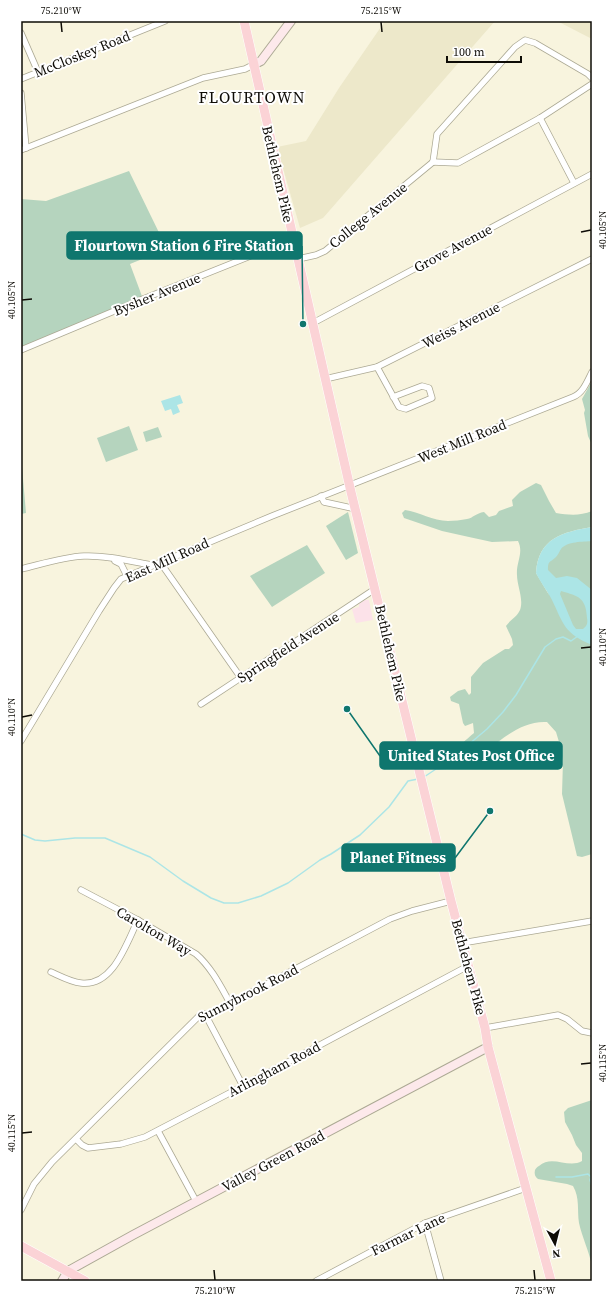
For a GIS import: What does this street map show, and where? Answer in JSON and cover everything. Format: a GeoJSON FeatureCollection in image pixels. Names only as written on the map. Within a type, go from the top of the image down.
{"type":"FeatureCollection","features":[{"type":"Feature","properties":{"kind":"main road","name":"Bethlehem Pike"},"geometry":{"type":"LineString","coordinates":[[244,21],[325,378],[419,770],[451,901],[485,1028],[488,1047],[551,1281]]}},
{"type":"Feature","properties":{"kind":"main road"},"geometry":{"type":"LineString","coordinates":[[21,1246],[85,1281]]}},
{"type":"Feature","properties":{"kind":"street","name":"McCloskey Road"},"geometry":{"type":"LineString","coordinates":[[21,78],[165,21]]}},
{"type":"Feature","properties":{"kind":"street"},"geometry":{"type":"LineString","coordinates":[[21,93],[24,149],[203,78],[253,65],[261,61],[291,21]]}},
{"type":"Feature","properties":{"kind":"street"},"geometry":{"type":"LineString","coordinates":[[21,33],[38,72]]}},
{"type":"Feature","properties":{"kind":"street"},"geometry":{"type":"LineString","coordinates":[[592,78],[588,74],[535,43],[525,40],[515,47],[438,134],[433,162],[458,163],[540,118],[592,84]]}},
{"type":"Feature","properties":{"kind":"street"},"geometry":{"type":"LineString","coordinates":[[540,118],[574,183]]}},
{"type":"Feature","properties":{"kind":"street","name":"College Avenue"},"geometry":{"type":"LineString","coordinates":[[298,259],[316,255],[325,251],[433,162]]}},
{"type":"Feature","properties":{"kind":"street","name":"Grove Avenue"},"geometry":{"type":"LineString","coordinates":[[313,323],[592,174]]}},
{"type":"Feature","properties":{"kind":"street","name":"Bysher Avenue"},"geometry":{"type":"LineString","coordinates":[[21,350],[150,296],[293,239]]}},
{"type":"Feature","properties":{"kind":"street","name":"Weiss Avenue"},"geometry":{"type":"LineString","coordinates":[[325,378],[377,367],[592,259]]}},
{"type":"Feature","properties":{"kind":"street"},"geometry":{"type":"LineString","coordinates":[[377,367],[393,397],[399,407],[406,409],[432,398],[429,388],[422,386],[393,397]]}},
{"type":"Feature","properties":{"kind":"street","name":"West Mill Road"},"geometry":{"type":"LineString","coordinates":[[321,496],[577,395],[583,389],[592,372]]}},
{"type":"Feature","properties":{"kind":"street"},"geometry":{"type":"LineString","coordinates":[[321,496],[324,502],[356,509]]}},
{"type":"Feature","properties":{"kind":"street","name":"East Mill Road"},"geometry":{"type":"LineString","coordinates":[[21,741],[99,611],[121,579],[321,496]]}},
{"type":"Feature","properties":{"kind":"street"},"geometry":{"type":"LineString","coordinates":[[21,569],[76,557],[90,556],[152,566]]}},
{"type":"Feature","properties":{"kind":"street"},"geometry":{"type":"LineString","coordinates":[[108,558],[121,564],[127,576]]}},
{"type":"Feature","properties":{"kind":"street"},"geometry":{"type":"LineString","coordinates":[[160,562],[241,678]]}},
{"type":"Feature","properties":{"kind":"street","name":"Springfield Avenue"},"geometry":{"type":"LineString","coordinates":[[201,704],[375,589]]}},
{"type":"Feature","properties":{"kind":"street","name":"Carolton Way"},"geometry":{"type":"LineString","coordinates":[[81,890],[138,920],[201,958],[230,1003]]}},
{"type":"Feature","properties":{"kind":"street","name":"Sunnybrook Road"},"geometry":{"type":"LineString","coordinates":[[21,1210],[38,1178],[61,1152],[192,1021],[199,1016],[210,1014],[390,919],[410,911],[451,901]]}},
{"type":"Feature","properties":{"kind":"street"},"geometry":{"type":"LineString","coordinates":[[51,972],[79,983],[103,978],[114,967],[138,920]]}},
{"type":"Feature","properties":{"kind":"street"},"geometry":{"type":"LineString","coordinates":[[462,943],[592,921]]}},
{"type":"Feature","properties":{"kind":"street","name":"Arlingham Road"},"geometry":{"type":"LineString","coordinates":[[76,1138],[82,1145],[88,1148],[128,1142],[158,1130],[468,966]]}},
{"type":"Feature","properties":{"kind":"street"},"geometry":{"type":"LineString","coordinates":[[205,1014],[243,1086]]}},
{"type":"Feature","properties":{"kind":"street"},"geometry":{"type":"LineString","coordinates":[[485,1028],[558,1015],[567,1019],[582,1031],[592,1033]]}},
{"type":"Feature","properties":{"kind":"street","name":"Valley Green Road"},"geometry":{"type":"LineString","coordinates":[[68,1271],[488,1047]]}},
{"type":"Feature","properties":{"kind":"street"},"geometry":{"type":"LineString","coordinates":[[158,1130],[196,1202]]}},
{"type":"Feature","properties":{"kind":"street","name":"Farmar Lane"},"geometry":{"type":"LineString","coordinates":[[316,1281],[425,1223],[526,1188]]}},
{"type":"Feature","properties":{"kind":"street"},"geometry":{"type":"LineString","coordinates":[[425,1223],[441,1281]]}},
{"type":"Feature","properties":{"kind":"street"},"geometry":{"type":"LineString","coordinates":[[62,1281],[68,1271]]}},
{"type":"Feature","properties":{"kind":"shaded area"},"geometry":{"type":"Polygon","coordinates":[[[385,21],[495,21],[323,218],[300,228],[277,147],[306,141],[339,88],[385,21]]]}},
{"type":"Feature","properties":{"kind":"shaded area"},"geometry":{"type":"Polygon","coordinates":[[[557,21],[592,21],[592,39],[557,21]]]}},
{"type":"Feature","properties":{"kind":"shaded area"},"geometry":{"type":"Polygon","coordinates":[[[365,600],[369,600],[373,620],[356,623],[352,609],[359,607],[359,604],[365,600]]]}},
{"type":"Feature","properties":{"kind":"green space"},"geometry":{"type":"Polygon","coordinates":[[[129,171],[167,249],[130,264],[143,299],[21,350],[21,199],[46,201],[129,171]]]}},
{"type":"Feature","properties":{"kind":"green space"},"geometry":{"type":"Polygon","coordinates":[[[592,381],[592,445],[588,436],[584,413],[585,410],[582,399],[592,381]]]}},
{"type":"Feature","properties":{"kind":"green space"},"geometry":{"type":"Polygon","coordinates":[[[129,426],[138,450],[106,462],[97,438],[129,426]]]}},
{"type":"Feature","properties":{"kind":"green space"},"geometry":{"type":"Polygon","coordinates":[[[158,427],[162,437],[146,442],[143,432],[158,427]]]}},
{"type":"Feature","properties":{"kind":"green space"},"geometry":{"type":"Polygon","coordinates":[[[21,456],[26,513],[21,514],[21,456]]]}},
{"type":"Feature","properties":{"kind":"green space"},"geometry":{"type":"Polygon","coordinates":[[[536,483],[541,485],[556,513],[574,515],[592,511],[592,527],[571,531],[547,544],[538,561],[536,573],[549,595],[544,583],[543,569],[553,544],[592,534],[592,854],[582,857],[577,856],[562,794],[563,761],[559,742],[556,732],[547,722],[524,726],[514,731],[475,759],[465,764],[456,757],[456,753],[460,747],[474,733],[473,723],[465,726],[459,704],[451,701],[450,697],[458,691],[465,689],[469,695],[471,693],[471,677],[483,663],[505,649],[509,649],[513,645],[506,626],[517,615],[521,606],[517,575],[520,554],[520,545],[518,541],[492,542],[442,531],[404,518],[402,513],[405,510],[442,521],[467,519],[484,512],[489,517],[496,515],[499,511],[513,506],[512,500],[520,492],[536,483]]]}},
{"type":"Feature","properties":{"kind":"green space"},"geometry":{"type":"Polygon","coordinates":[[[348,512],[358,553],[346,560],[326,526],[348,512]]]}},
{"type":"Feature","properties":{"kind":"green space"},"geometry":{"type":"Polygon","coordinates":[[[307,545],[325,573],[272,607],[250,576],[307,545]]]}},
{"type":"Feature","properties":{"kind":"green space"},"geometry":{"type":"Polygon","coordinates":[[[592,1100],[592,1266],[579,1223],[577,1200],[573,1186],[538,1179],[535,1176],[535,1170],[537,1167],[549,1161],[577,1163],[582,1161],[582,1153],[576,1145],[565,1122],[564,1112],[568,1108],[592,1100]]]}},
{"type":"Feature","properties":{"kind":"water"},"geometry":{"type":"Polygon","coordinates":[[[180,395],[183,403],[177,405],[180,412],[173,415],[171,409],[165,411],[161,401],[180,395]]]}},
{"type":"Feature","properties":{"kind":"water"},"geometry":{"type":"Polygon","coordinates":[[[592,527],[592,541],[575,542],[564,546],[557,556],[549,563],[548,570],[556,578],[567,576],[577,578],[592,590],[592,645],[570,632],[566,627],[536,573],[538,561],[547,544],[571,531],[592,527]],[[561,591],[560,594],[573,625],[576,629],[583,629],[587,623],[585,606],[577,596],[561,591]]]}},
{"type":"Feature","properties":{"kind":"waterway"},"geometry":{"type":"LineString","coordinates":[[424,777],[436,769],[450,768],[468,745],[487,729],[503,712],[516,695],[545,647],[556,639],[563,637],[571,641],[578,636]]}},
{"type":"Feature","properties":{"kind":"waterway"},"geometry":{"type":"LineString","coordinates":[[21,834],[35,840],[45,841],[75,838],[105,838],[150,857],[183,881],[211,898],[224,903],[238,903],[261,896],[288,883],[320,860],[360,835],[389,807],[408,781],[418,779]]}},
{"type":"Feature","properties":{"kind":"waterway"},"geometry":{"type":"LineString","coordinates":[[556,1177],[572,1177],[588,1174],[591,1177],[590,1180],[592,1186]]}},
{"type":"Feature","properties":{"kind":"place","name":"Flourtown Station 6 Fire Station"},"geometry":{"type":"Point","coordinates":[303,324]}},
{"type":"Feature","properties":{"kind":"place","name":"United States Post Office"},"geometry":{"type":"Point","coordinates":[347,709]}},
{"type":"Feature","properties":{"kind":"place","name":"Planet Fitness"},"geometry":{"type":"Point","coordinates":[490,811]}},
{"type":"Feature","properties":{"kind":"district","name":"FLOURTOWN"},"geometry":{"type":"Point","coordinates":[252,97]}}]}
